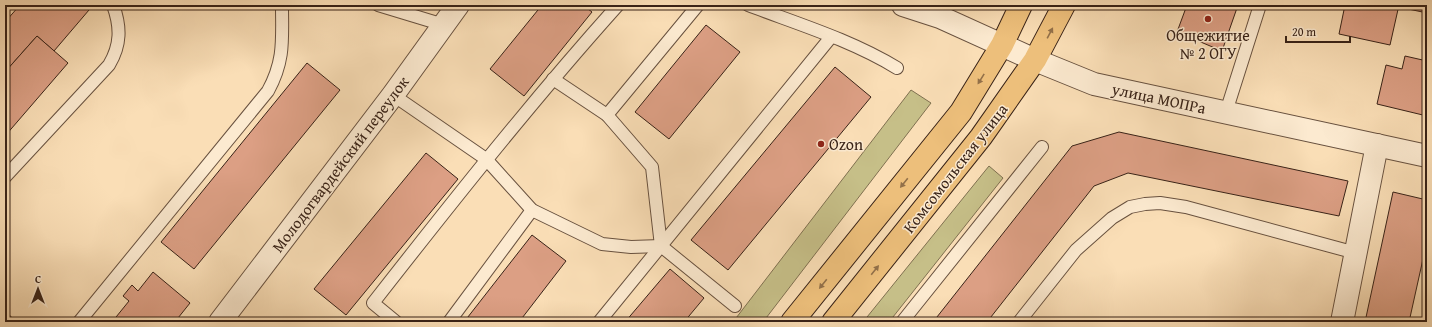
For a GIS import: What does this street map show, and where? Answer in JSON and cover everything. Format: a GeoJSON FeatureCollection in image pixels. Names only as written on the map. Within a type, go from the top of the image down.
{"type":"FeatureCollection","features":[{"type":"Feature","properties":{"kind":"main road","name":"Комсомольская улица"},"geometry":{"type":"LineString","coordinates":[[792,322],[961,112],[1002,45],[1021,5]]}},
{"type":"Feature","properties":{"kind":"main road","name":"Комсомольская улица"},"geometry":{"type":"LineString","coordinates":[[833,322],[981,137],[1035,60],[1064,5]]}},
{"type":"Feature","properties":{"kind":"street","name":"Молодогвардейский переулок"},"geometry":{"type":"LineString","coordinates":[[220,322],[393,94],[458,5]]}},
{"type":"Feature","properties":{"kind":"street","name":"улица МОПРа"},"geometry":{"type":"LineString","coordinates":[[903,5],[940,17],[1035,60],[1094,84],[1427,156]]}},
{"type":"Feature","properties":{"kind":"street"},"geometry":{"type":"LineString","coordinates":[[1342,322],[1377,145]]}},
{"type":"Feature","properties":{"kind":"lane"},"geometry":{"type":"LineString","coordinates":[[5,176],[109,65],[119,44],[119,29],[113,5]]}},
{"type":"Feature","properties":{"kind":"lane"},"geometry":{"type":"LineString","coordinates":[[79,322],[268,91],[279,68],[281,56],[282,5]]}},
{"type":"Feature","properties":{"kind":"lane"},"geometry":{"type":"LineString","coordinates":[[378,5],[444,24]]}},
{"type":"Feature","properties":{"kind":"lane"},"geometry":{"type":"LineString","coordinates":[[396,322],[373,303],[486,159],[618,5]]}},
{"type":"Feature","properties":{"kind":"lane"},"geometry":{"type":"LineString","coordinates":[[607,115],[698,5]]}},
{"type":"Feature","properties":{"kind":"lane"},"geometry":{"type":"LineString","coordinates":[[748,5],[832,36],[880,58],[897,68]]}},
{"type":"Feature","properties":{"kind":"lane"},"geometry":{"type":"LineString","coordinates":[[1226,112],[1260,5]]}},
{"type":"Feature","properties":{"kind":"lane"},"geometry":{"type":"LineString","coordinates":[[599,322],[832,36]]}},
{"type":"Feature","properties":{"kind":"lane"},"geometry":{"type":"LineString","coordinates":[[553,79],[607,115],[652,167],[662,246]]}},
{"type":"Feature","properties":{"kind":"lane"},"geometry":{"type":"LineString","coordinates":[[393,94],[486,159],[532,210],[602,244],[631,247],[662,246],[735,306]]}},
{"type":"Feature","properties":{"kind":"lane"},"geometry":{"type":"LineString","coordinates":[[902,322],[1042,147]]}},
{"type":"Feature","properties":{"kind":"lane"},"geometry":{"type":"LineString","coordinates":[[1019,322],[1076,250],[1112,218],[1130,207],[1160,203],[1186,207],[1356,253]]}},
{"type":"Feature","properties":{"kind":"lane"},"geometry":{"type":"LineString","coordinates":[[449,322],[532,210]]}},
{"type":"Feature","properties":{"kind":"shaded area"},"geometry":{"type":"Polygon","coordinates":[[[911,90],[931,103],[763,322],[733,322],[911,90]]]}},
{"type":"Feature","properties":{"kind":"shaded area"},"geometry":{"type":"Polygon","coordinates":[[[989,166],[1003,178],[889,322],[863,322],[989,166]]]}},
{"type":"Feature","properties":{"kind":"building"},"geometry":{"type":"Polygon","coordinates":[[[20,5],[84,5],[89,10],[54,51],[37,36],[5,72],[5,22],[20,5]]]}},
{"type":"Feature","properties":{"kind":"building"},"geometry":{"type":"Polygon","coordinates":[[[542,5],[583,5],[592,12],[524,96],[490,69],[542,5]]]}},
{"type":"Feature","properties":{"kind":"building","name":"Общежитие № 2 ОГУ"},"geometry":{"type":"Polygon","coordinates":[[[1187,5],[1238,5],[1222,51],[1177,32],[1187,5]]]}},
{"type":"Feature","properties":{"kind":"building"},"geometry":{"type":"Polygon","coordinates":[[[1345,5],[1399,5],[1390,45],[1339,34],[1345,5]]]}},
{"type":"Feature","properties":{"kind":"building"},"geometry":{"type":"Polygon","coordinates":[[[1400,5],[1427,5],[1427,13],[1399,7],[1400,5]]]}},
{"type":"Feature","properties":{"kind":"building"},"geometry":{"type":"Polygon","coordinates":[[[706,25],[740,52],[669,139],[635,112],[706,25]]]}},
{"type":"Feature","properties":{"kind":"building"},"geometry":{"type":"Polygon","coordinates":[[[37,36],[68,63],[5,136],[5,72],[37,36]]]}},
{"type":"Feature","properties":{"kind":"building"},"geometry":{"type":"Polygon","coordinates":[[[1405,56],[1427,61],[1427,116],[1377,104],[1386,65],[1402,69],[1405,56]]]}},
{"type":"Feature","properties":{"kind":"building"},"geometry":{"type":"Polygon","coordinates":[[[307,63],[340,90],[194,269],[161,242],[307,63]]]}},
{"type":"Feature","properties":{"kind":"building"},"geometry":{"type":"Polygon","coordinates":[[[835,67],[871,97],[728,270],[691,240],[835,67]]]}},
{"type":"Feature","properties":{"kind":"building"},"geometry":{"type":"Polygon","coordinates":[[[1119,132],[1348,181],[1339,216],[1128,173],[1094,186],[987,322],[933,322],[1072,146],[1119,132]]]}},
{"type":"Feature","properties":{"kind":"building"},"geometry":{"type":"Polygon","coordinates":[[[426,153],[458,179],[346,315],[314,289],[426,153]]]}},
{"type":"Feature","properties":{"kind":"building"},"geometry":{"type":"Polygon","coordinates":[[[1393,192],[1427,200],[1427,241],[1409,322],[1365,322],[1393,192]]]}},
{"type":"Feature","properties":{"kind":"building"},"geometry":{"type":"Polygon","coordinates":[[[532,235],[566,261],[519,322],[464,322],[532,235]]]}},
{"type":"Feature","properties":{"kind":"building"},"geometry":{"type":"Polygon","coordinates":[[[670,269],[704,298],[684,322],[625,322],[670,269]]]}},
{"type":"Feature","properties":{"kind":"building"},"geometry":{"type":"Polygon","coordinates":[[[153,272],[190,303],[178,318],[183,322],[112,322],[129,301],[123,296],[132,285],[138,291],[153,272]]]}},
{"type":"Feature","properties":{"kind":"place","name":"Общежитие № 2 ОГУ"},"geometry":{"type":"Point","coordinates":[1208,19]}},
{"type":"Feature","properties":{"kind":"place","name":"Ozon"},"geometry":{"type":"Point","coordinates":[821,144]}}]}
